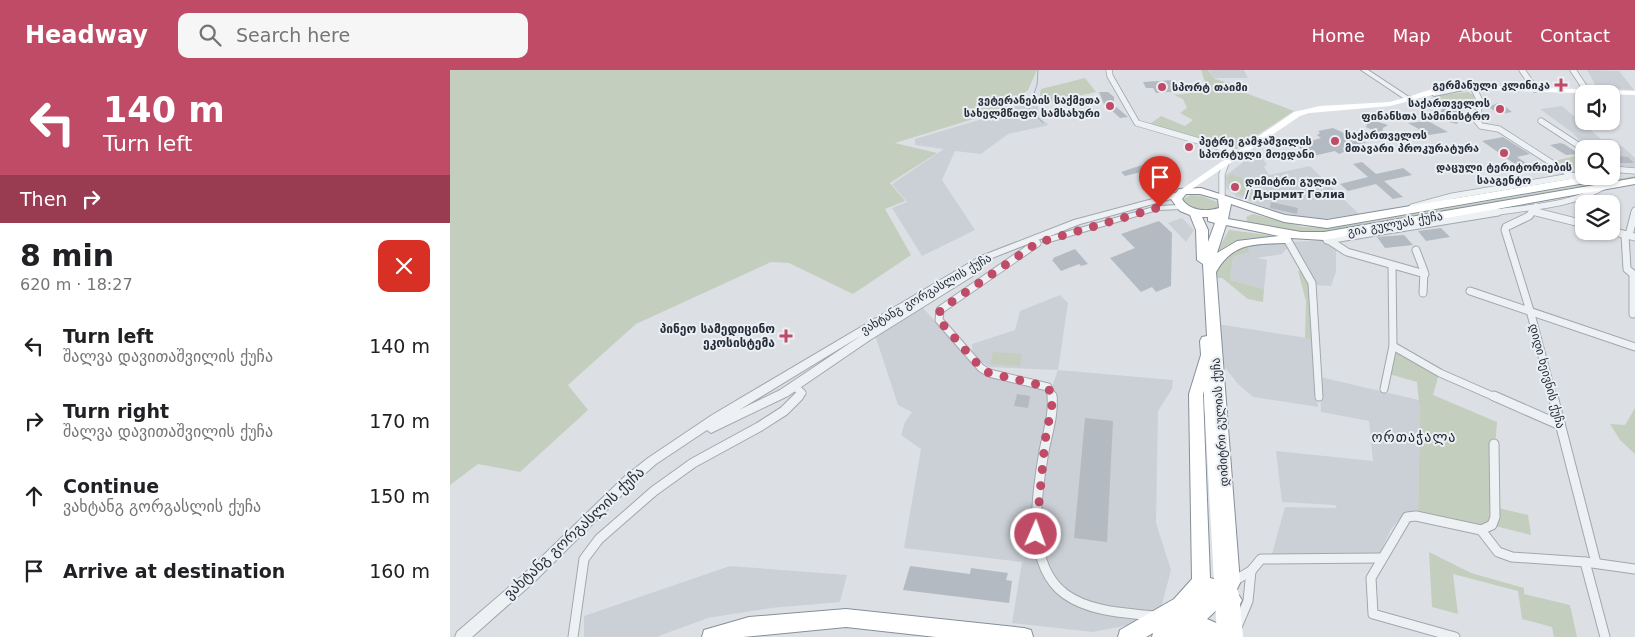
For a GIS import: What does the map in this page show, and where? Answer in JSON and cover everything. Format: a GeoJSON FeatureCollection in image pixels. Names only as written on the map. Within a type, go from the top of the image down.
{"type":"FeatureCollection","features":[{"type":"Feature","properties":{"kind":"highway","name":"გია გულუას ქუჩა"},"geometry":{"type":"LineString","coordinates":[[1620,173],[1635,172]]}},
{"type":"Feature","properties":{"kind":"highway","name":"გია გულუას ქუჩა"},"geometry":{"type":"LineString","coordinates":[[1620,177],[1635,181]]}},
{"type":"Feature","properties":{"kind":"highway","name":"გია გულუას ქუჩა"},"geometry":{"type":"LineString","coordinates":[[1223,197],[1258,210],[1297,220],[1326,224],[1575,180]]}},
{"type":"Feature","properties":{"kind":"highway","name":"გია გულუას ქუჩა"},"geometry":{"type":"LineString","coordinates":[[1187,210],[1222,216],[1252,227],[1322,237],[1575,182]]}},
{"type":"Feature","properties":{"kind":"highway"},"geometry":{"type":"LineString","coordinates":[[1181,192],[1201,191],[1223,197],[1222,216]]}},
{"type":"Feature","properties":{"kind":"highway","name":"დიმიტრი გულიას ქუჩა"},"geometry":{"type":"LineString","coordinates":[[1181,192],[1177,201],[1187,210],[1202,230],[1208,355],[1196,394],[1202,569],[1199,587]]}},
{"type":"Feature","properties":{"kind":"highway"},"geometry":{"type":"LineString","coordinates":[[1252,227],[1245,222],[1243,216],[1249,211],[1258,210]]}},
{"type":"Feature","properties":{"kind":"highway","name":"დიმიტრი გულიას ქუჩა"},"geometry":{"type":"LineString","coordinates":[[1222,216],[1210,251],[1209,274],[1229,591]]}},
{"type":"Feature","properties":{"kind":"highway"},"geometry":{"type":"LineString","coordinates":[[1209,274],[1219,256],[1231,246],[1242,242],[1322,237]]}},
{"type":"Feature","properties":{"kind":"highway"},"geometry":{"type":"LineString","coordinates":[[1164,629],[1199,587],[1208,586],[1229,591]]}},
{"type":"Feature","properties":{"kind":"highway"},"geometry":{"type":"LineString","coordinates":[[1164,629],[1229,591]]}},
{"type":"Feature","properties":{"kind":"highway"},"geometry":{"type":"LineString","coordinates":[[711,637],[749,626],[846,618],[1024,637]]}},
{"type":"Feature","properties":{"kind":"highway"},"geometry":{"type":"LineString","coordinates":[[1127,637],[1164,629],[1203,627],[1229,636]]}},
{"type":"Feature","properties":{"kind":"main road","name":"ვახტანგ გორგასლის ქუჩა"},"geometry":{"type":"LineString","coordinates":[[1181,192],[1226,164],[1297,114],[1311,109],[1392,103],[1442,88],[1575,91]]}},
{"type":"Feature","properties":{"kind":"main road","name":"ვახტანგ გორგასლის ქუჩა"},"geometry":{"type":"LineString","coordinates":[[1620,92],[1635,93]]}},
{"type":"Feature","properties":{"kind":"main road","name":"დიმიტრი გულიას ქუჩა"},"geometry":{"type":"LineString","coordinates":[[1208,355],[1229,591],[1229,636]]}},
{"type":"Feature","properties":{"kind":"street"},"geometry":{"type":"LineString","coordinates":[[1109,70],[1110,76],[1137,122],[1240,153]]}},
{"type":"Feature","properties":{"kind":"street"},"geometry":{"type":"LineString","coordinates":[[1364,70],[1408,99]]}},
{"type":"Feature","properties":{"kind":"street"},"geometry":{"type":"LineString","coordinates":[[1522,70],[1535,89]]}},
{"type":"Feature","properties":{"kind":"street"},"geometry":{"type":"LineString","coordinates":[[1572,70],[1583,85]]}},
{"type":"Feature","properties":{"kind":"street"},"geometry":{"type":"LineString","coordinates":[[1473,89],[1480,102],[1477,121],[1481,126],[1499,129],[1572,176]]}},
{"type":"Feature","properties":{"kind":"street"},"geometry":{"type":"LineString","coordinates":[[1541,121],[1575,143]]}},
{"type":"Feature","properties":{"kind":"street"},"geometry":{"type":"LineString","coordinates":[[1223,197],[1221,184],[1226,164]]}},
{"type":"Feature","properties":{"kind":"street","name":"გია გულუას ქუჩა"},"geometry":{"type":"LineString","coordinates":[[1402,211],[1445,198],[1575,176]]}},
{"type":"Feature","properties":{"kind":"street","name":"გია გულუას ქუჩა"},"geometry":{"type":"LineString","coordinates":[[1322,237],[1535,209],[1584,197],[1598,185]]}},
{"type":"Feature","properties":{"kind":"street","name":"ვახტანგ გორგასლის ქუჩა"},"geometry":{"type":"LineString","coordinates":[[462,637],[528,579],[628,481],[652,461],[691,436],[742,414],[795,381],[919,295],[984,258],[1078,222],[1181,192]]}},
{"type":"Feature","properties":{"kind":"street","name":"ვახტანგ გორგასლის ქუჩა"},"geometry":{"type":"LineString","coordinates":[[806,372],[988,264],[1037,243],[1157,208],[1187,210]]}},
{"type":"Feature","properties":{"kind":"street"},"geometry":{"type":"LineString","coordinates":[[1535,209],[1575,221]]}},
{"type":"Feature","properties":{"kind":"street","name":"დიდი ხეივნის ქუჩა"},"geometry":{"type":"LineString","coordinates":[[1535,209],[1505,230],[1531,314],[1596,563]]}},
{"type":"Feature","properties":{"kind":"street"},"geometry":{"type":"LineString","coordinates":[[1633,314],[1633,274],[1627,269],[1635,210]]}},
{"type":"Feature","properties":{"kind":"street"},"geometry":{"type":"LineString","coordinates":[[1322,237],[1346,252],[1425,274]]}},
{"type":"Feature","properties":{"kind":"street"},"geometry":{"type":"LineString","coordinates":[[1287,239],[1312,282],[1319,397]]}},
{"type":"Feature","properties":{"kind":"street"},"geometry":{"type":"LineString","coordinates":[[1037,243],[940,310],[939,320],[981,368],[989,373],[1048,387],[1052,393],[1052,412],[1045,441],[1036,515],[1036,534],[1040,552],[1051,577],[1064,594],[1092,606],[1124,613],[1164,629]]}},
{"type":"Feature","properties":{"kind":"street"},"geometry":{"type":"LineString","coordinates":[[1416,250],[1423,262],[1425,274],[1423,293]]}},
{"type":"Feature","properties":{"kind":"street"},"geometry":{"type":"LineString","coordinates":[[1384,389],[1393,346],[1392,266]]}},
{"type":"Feature","properties":{"kind":"street"},"geometry":{"type":"LineString","coordinates":[[1470,292],[1531,314],[1635,347]]}},
{"type":"Feature","properties":{"kind":"street"},"geometry":{"type":"LineString","coordinates":[[1393,346],[1440,373],[1560,425]]}},
{"type":"Feature","properties":{"kind":"street"},"geometry":{"type":"LineString","coordinates":[[573,637],[584,559],[599,539],[647,497],[693,463],[784,411],[802,393],[795,381]]}},
{"type":"Feature","properties":{"kind":"street"},"geometry":{"type":"LineString","coordinates":[[1455,637],[1372,614],[1370,578],[1407,517],[1416,516],[1481,530],[1492,525],[1495,517],[1494,444]]}},
{"type":"Feature","properties":{"kind":"street"},"geometry":{"type":"LineString","coordinates":[[1481,530],[1498,552],[1512,557],[1596,563],[1635,569]]}},
{"type":"Feature","properties":{"kind":"street"},"geometry":{"type":"LineString","coordinates":[[1229,591],[1261,559],[1382,558]]}},
{"type":"Feature","properties":{"kind":"street"},"geometry":{"type":"LineString","coordinates":[[1585,562],[1605,637]]}},
{"type":"Feature","properties":{"kind":"street"},"geometry":{"type":"LineString","coordinates":[[1229,636],[1248,601],[1251,571]]}},
{"type":"Feature","properties":{"kind":"shaded area"},"geometry":{"type":"Polygon","coordinates":[[[1209,70],[1244,70],[1248,78],[1214,78],[1209,70]]]}},
{"type":"Feature","properties":{"kind":"shaded area"},"geometry":{"type":"Polygon","coordinates":[[[1587,70],[1619,71],[1634,90],[1620,89],[1620,85],[1595,85],[1587,70]]]}},
{"type":"Feature","properties":{"kind":"shaded area"},"geometry":{"type":"Polygon","coordinates":[[[1037,100],[1039,117],[1049,125],[1008,134],[981,154],[955,151],[942,180],[975,230],[922,256],[892,208],[907,202],[892,184],[944,149],[915,145],[915,139],[1006,112],[1020,102],[1037,100]]]}},
{"type":"Feature","properties":{"kind":"shaded area"},"geometry":{"type":"Polygon","coordinates":[[[1562,106],[1575,117],[1575,130],[1590,130],[1601,139],[1612,140],[1579,140],[1573,133],[1540,109],[1562,106]]]}},
{"type":"Feature","properties":{"kind":"shaded area"},"geometry":{"type":"Polygon","coordinates":[[[1620,145],[1635,158],[1635,167],[1620,166],[1620,145]]]}},
{"type":"Feature","properties":{"kind":"shaded area"},"geometry":{"type":"Polygon","coordinates":[[[1254,149],[1267,164],[1264,167],[1269,175],[1310,166],[1359,214],[1316,220],[1277,212],[1236,196],[1226,188],[1225,176],[1242,163],[1254,149]]]}},
{"type":"Feature","properties":{"kind":"shaded area"},"geometry":{"type":"Polygon","coordinates":[[[1182,218],[1194,230],[1186,242],[1168,223],[1182,218]]]}},
{"type":"Feature","properties":{"kind":"shaded area"},"geometry":{"type":"Polygon","coordinates":[[[1325,240],[1336,248],[1336,272],[1331,286],[1315,285],[1309,268],[1292,242],[1325,240]]]}},
{"type":"Feature","properties":{"kind":"shaded area"},"geometry":{"type":"Polygon","coordinates":[[[1285,241],[1288,247],[1282,254],[1257,258],[1267,260],[1264,289],[1230,280],[1233,257],[1250,252],[1247,245],[1285,241]]]}},
{"type":"Feature","properties":{"kind":"shaded area"},"geometry":{"type":"Polygon","coordinates":[[[1060,295],[1068,303],[1058,370],[989,367],[973,355],[972,344],[1015,330],[1020,311],[1060,295]]]}},
{"type":"Feature","properties":{"kind":"shaded area"},"geometry":{"type":"Polygon","coordinates":[[[921,306],[983,372],[1039,387],[1049,395],[1058,370],[1173,380],[1172,389],[1158,411],[1156,523],[1171,570],[1160,612],[1138,623],[1093,632],[1012,623],[1022,562],[904,548],[921,449],[901,435],[905,422],[912,412],[898,405],[875,335],[921,306]]]}},
{"type":"Feature","properties":{"kind":"shaded area"},"geometry":{"type":"Polygon","coordinates":[[[1217,324],[1313,339],[1318,407],[1253,397],[1237,383],[1224,366],[1217,324]]]}},
{"type":"Feature","properties":{"kind":"shaded area"},"geometry":{"type":"Polygon","coordinates":[[[1320,377],[1419,400],[1418,514],[1404,515],[1391,529],[1380,553],[1272,554],[1285,507],[1337,508],[1335,505],[1282,502],[1276,451],[1373,461],[1369,421],[1321,412],[1320,377]]]}},
{"type":"Feature","properties":{"kind":"shaded area"},"geometry":{"type":"Polygon","coordinates":[[[730,566],[847,575],[840,602],[771,608],[708,618],[656,637],[584,637],[584,616],[730,566]]]}},
{"type":"Feature","properties":{"kind":"green space"},"geometry":{"type":"Polygon","coordinates":[[[450,70],[1037,70],[1028,90],[1003,110],[895,143],[937,153],[890,183],[905,201],[885,209],[911,255],[853,294],[789,263],[771,262],[636,324],[568,385],[588,410],[520,472],[478,464],[450,485],[450,70]]]}},
{"type":"Feature","properties":{"kind":"green space"},"geometry":{"type":"Polygon","coordinates":[[[1201,70],[1208,70],[1215,79],[1230,83],[1240,91],[1294,111],[1238,148],[1150,124],[1161,116],[1185,126],[1193,120],[1180,113],[1187,108],[1183,99],[1174,95],[1208,91],[1201,70]]]}},
{"type":"Feature","properties":{"kind":"green space"},"geometry":{"type":"Polygon","coordinates":[[[1085,78],[1096,92],[1038,105],[1041,89],[1085,78]]]}},
{"type":"Feature","properties":{"kind":"green space"},"geometry":{"type":"Polygon","coordinates":[[[1468,92],[1474,95],[1474,103],[1448,105],[1433,96],[1468,92]]]}},
{"type":"Feature","properties":{"kind":"green space"},"geometry":{"type":"Polygon","coordinates":[[[1575,156],[1575,172],[1572,173],[1555,161],[1575,156]]]}},
{"type":"Feature","properties":{"kind":"green space"},"geometry":{"type":"Polygon","coordinates":[[[1231,174],[1245,179],[1260,196],[1250,199],[1232,191],[1241,188],[1236,184],[1229,186],[1227,178],[1231,174]]]}},
{"type":"Feature","properties":{"kind":"green space"},"geometry":{"type":"Polygon","coordinates":[[[1635,176],[1635,179],[1620,182],[1620,179],[1635,176]]]}},
{"type":"Feature","properties":{"kind":"green space"},"geometry":{"type":"Polygon","coordinates":[[[1583,185],[1601,185],[1388,222],[1386,219],[1583,185]]]}},
{"type":"Feature","properties":{"kind":"green space"},"geometry":{"type":"Polygon","coordinates":[[[1191,195],[1202,196],[1217,202],[1219,209],[1198,210],[1189,207],[1183,199],[1191,195]]]}},
{"type":"Feature","properties":{"kind":"green space"},"geometry":{"type":"Polygon","coordinates":[[[1253,214],[1303,227],[1328,228],[1384,220],[1386,222],[1311,234],[1248,223],[1246,217],[1253,214]]]}},
{"type":"Feature","properties":{"kind":"green space"},"geometry":{"type":"Polygon","coordinates":[[[1229,230],[1283,237],[1238,241],[1230,244],[1215,255],[1229,230]]]}},
{"type":"Feature","properties":{"kind":"green space"},"geometry":{"type":"Polygon","coordinates":[[[1247,245],[1250,252],[1233,257],[1230,280],[1264,289],[1263,302],[1248,299],[1222,278],[1213,278],[1218,265],[1225,257],[1247,245]]]}},
{"type":"Feature","properties":{"kind":"green space"},"geometry":{"type":"Polygon","coordinates":[[[1306,270],[1311,282],[1313,339],[1305,338],[1306,301],[1298,271],[1306,270]]]}},
{"type":"Feature","properties":{"kind":"green space"},"geometry":{"type":"Polygon","coordinates":[[[1395,350],[1439,374],[1433,395],[1497,422],[1489,523],[1479,527],[1418,514],[1420,413],[1417,382],[1389,374],[1395,350]]]}},
{"type":"Feature","properties":{"kind":"green space"},"geometry":{"type":"Polygon","coordinates":[[[993,352],[1022,354],[1020,366],[990,364],[993,352]]]}},
{"type":"Feature","properties":{"kind":"green space"},"geometry":{"type":"Polygon","coordinates":[[[1635,408],[1635,454],[1620,440],[1610,424],[1625,425],[1635,408]]]}},
{"type":"Feature","properties":{"kind":"green space"},"geometry":{"type":"Polygon","coordinates":[[[1498,508],[1528,515],[1531,535],[1495,526],[1498,508]]]}},
{"type":"Feature","properties":{"kind":"green space"},"geometry":{"type":"Polygon","coordinates":[[[1429,552],[1471,573],[1524,588],[1524,594],[1570,605],[1577,637],[1554,637],[1552,627],[1522,619],[1518,591],[1453,574],[1458,614],[1432,607],[1429,552]]]}},
{"type":"Feature","properties":{"kind":"building","name":"სპორტ თაიმი"},"geometry":{"type":"Polygon","coordinates":[[[1174,80],[1181,91],[1156,93],[1153,88],[1146,88],[1143,82],[1174,80]]]}},
{"type":"Feature","properties":{"kind":"building","name":"ვეტერანების საქმეთა სახელმწიფო სამსახური"},"geometry":{"type":"Polygon","coordinates":[[[1099,92],[1108,92],[1114,97],[1114,105],[1128,117],[1120,118],[1108,107],[1105,107],[1099,92]]]}},
{"type":"Feature","properties":{"kind":"building","name":"საქართველოს ფინანსთა სამინისტრო"},"geometry":{"type":"Polygon","coordinates":[[[1498,103],[1512,112],[1500,114],[1488,107],[1498,103]]]}},
{"type":"Feature","properties":{"kind":"building"},"geometry":{"type":"Polygon","coordinates":[[[1443,107],[1462,112],[1457,124],[1437,119],[1443,107]]]}},
{"type":"Feature","properties":{"kind":"building"},"geometry":{"type":"Polygon","coordinates":[[[1369,119],[1388,125],[1383,128],[1382,134],[1366,127],[1369,119]]]}},
{"type":"Feature","properties":{"kind":"building"},"geometry":{"type":"Polygon","coordinates":[[[1428,121],[1448,132],[1429,135],[1408,123],[1428,121]]]}},
{"type":"Feature","properties":{"kind":"building","name":"საქართველოს მთავარი პროკურატურა"},"geometry":{"type":"Polygon","coordinates":[[[1333,128],[1346,134],[1353,132],[1366,143],[1343,148],[1346,151],[1339,154],[1335,151],[1313,156],[1306,154],[1297,145],[1321,138],[1317,135],[1320,133],[1318,131],[1333,128]]]}},
{"type":"Feature","properties":{"kind":"building","name":"დაცული ტერიტორიების სააგენტო"},"geometry":{"type":"Polygon","coordinates":[[[1503,137],[1530,154],[1517,157],[1529,165],[1519,167],[1482,141],[1503,137]]]}},
{"type":"Feature","properties":{"kind":"building"},"geometry":{"type":"Polygon","coordinates":[[[1564,144],[1575,151],[1575,154],[1566,155],[1550,145],[1564,144]]]}},
{"type":"Feature","properties":{"kind":"building"},"geometry":{"type":"Polygon","coordinates":[[[1620,156],[1628,157],[1634,163],[1620,163],[1620,156]]]}},
{"type":"Feature","properties":{"kind":"building"},"geometry":{"type":"Polygon","coordinates":[[[1362,162],[1376,174],[1403,168],[1412,175],[1384,181],[1403,197],[1393,199],[1376,184],[1348,191],[1340,184],[1368,177],[1353,164],[1362,162]]]}},
{"type":"Feature","properties":{"kind":"building"},"geometry":{"type":"Polygon","coordinates":[[[1148,163],[1153,169],[1125,176],[1121,172],[1148,163]]]}},
{"type":"Feature","properties":{"kind":"building"},"geometry":{"type":"Polygon","coordinates":[[[1271,202],[1298,208],[1297,214],[1270,208],[1271,202]]]}},
{"type":"Feature","properties":{"kind":"building"},"geometry":{"type":"Polygon","coordinates":[[[1159,221],[1172,233],[1171,286],[1156,292],[1152,287],[1141,292],[1110,258],[1135,248],[1121,234],[1159,221]]]}},
{"type":"Feature","properties":{"kind":"building"},"geometry":{"type":"Polygon","coordinates":[[[1441,228],[1450,237],[1426,241],[1418,231],[1441,228]]]}},
{"type":"Feature","properties":{"kind":"building"},"geometry":{"type":"Polygon","coordinates":[[[1404,235],[1413,245],[1385,248],[1377,237],[1404,235]]]}},
{"type":"Feature","properties":{"kind":"building"},"geometry":{"type":"Polygon","coordinates":[[[1075,249],[1088,264],[1081,266],[1079,264],[1061,271],[1052,260],[1053,258],[1075,249]]]}},
{"type":"Feature","properties":{"kind":"building"},"geometry":{"type":"Polygon","coordinates":[[[1017,394],[1030,396],[1028,408],[1014,406],[1017,394]]]}},
{"type":"Feature","properties":{"kind":"building"},"geometry":{"type":"Polygon","coordinates":[[[1085,418],[1113,421],[1107,542],[1074,538],[1085,418]]]}},
{"type":"Feature","properties":{"kind":"building"},"geometry":{"type":"Polygon","coordinates":[[[910,566],[970,574],[971,568],[1008,573],[1006,580],[1012,581],[1009,603],[903,590],[910,566]]]}},
{"type":"Feature","properties":{"kind":"waterway"},"geometry":{"type":"LineString","coordinates":[[1038,70],[1037,85],[1029,108],[1043,123]]}},
{"type":"Feature","properties":{"kind":"place","name":"გერმანული კლინიკა"},"geometry":{"type":"Point","coordinates":[1561,85]}},
{"type":"Feature","properties":{"kind":"place","name":"სპორტ თაიმი"},"geometry":{"type":"Point","coordinates":[1162,87]}},
{"type":"Feature","properties":{"kind":"place","name":"ვეტერანების საქმეთა სახელმწიფო სამსახური"},"geometry":{"type":"Point","coordinates":[1110,106]}},
{"type":"Feature","properties":{"kind":"place","name":"საქართველოს ფინანსთა სამინისტრო"},"geometry":{"type":"Point","coordinates":[1500,109]}},
{"type":"Feature","properties":{"kind":"place","name":"საქართველოს მთავარი პროკურატურა"},"geometry":{"type":"Point","coordinates":[1335,141]}},
{"type":"Feature","properties":{"kind":"place","name":"პეტრე გამჯაშვილის სპორტული მოედანი"},"geometry":{"type":"Point","coordinates":[1189,147]}},
{"type":"Feature","properties":{"kind":"place","name":"დაცული ტერიტორიების სააგენტო"},"geometry":{"type":"Point","coordinates":[1504,153]}},
{"type":"Feature","properties":{"kind":"place","name":"დიმიტრი გულია / Дырмит Гәлиа"},"geometry":{"type":"Point","coordinates":[1235,187]}},
{"type":"Feature","properties":{"kind":"place","name":"პინეო სამედიცინო ეკოსისტემა"},"geometry":{"type":"Point","coordinates":[786,336]}},
{"type":"Feature","properties":{"kind":"district","name":"ორთაჭალა"},"geometry":{"type":"Point","coordinates":[1414,437]}},
{"type":"Feature","properties":{"kind":"route"},"geometry":{"type":"LineString","coordinates":[[1036,534],[1036,515],[1045,441],[1052,412],[1052,393],[1048,387],[989,373],[981,368],[939,320],[940,310],[1037,243],[1160,207]]}}]}
